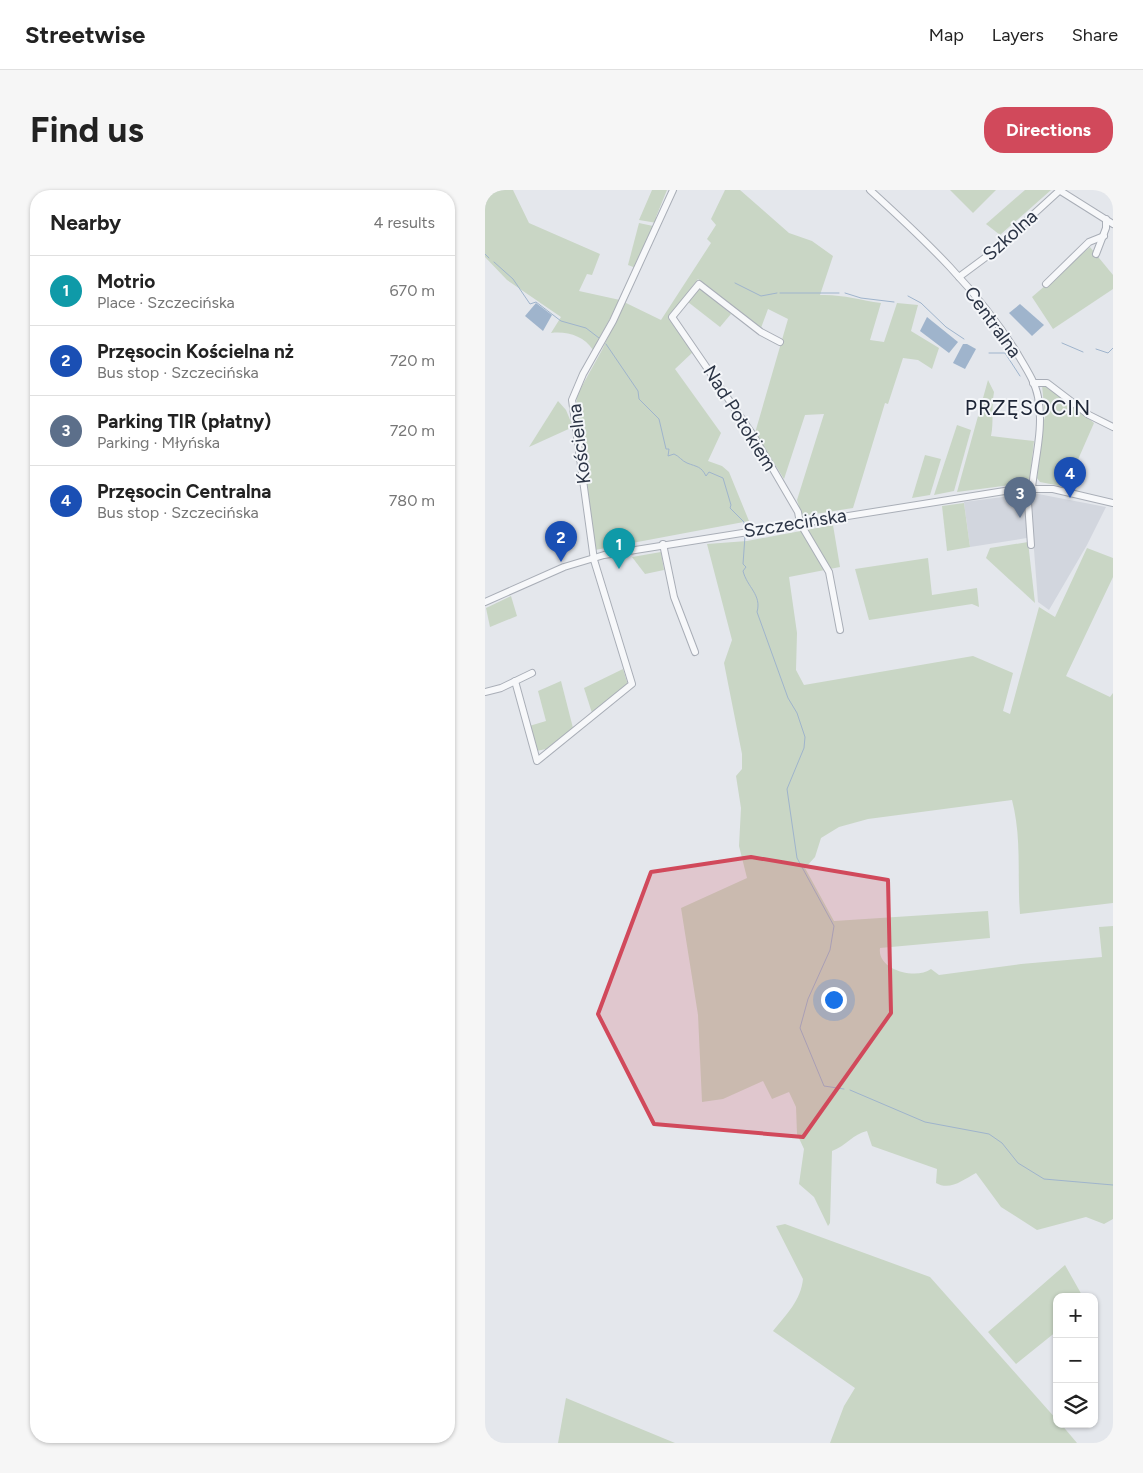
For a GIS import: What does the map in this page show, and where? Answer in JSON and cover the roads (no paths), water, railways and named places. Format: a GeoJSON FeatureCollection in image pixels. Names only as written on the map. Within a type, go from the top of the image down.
{"type":"FeatureCollection","features":[{"type":"Feature","properties":{"kind":"street","name":"Kościelna"},"geometry":{"type":"LineString","coordinates":[[515,681],[537,761],[632,684],[593,558],[572,400],[583,374],[613,321],[673,190]]}},
{"type":"Feature","properties":{"kind":"street","name":"Centralna"},"geometry":{"type":"LineString","coordinates":[[870,190],[931,246],[959,277],[1005,334],[1033,383],[1038,398],[1040,422],[1030,488],[1031,545]]}},
{"type":"Feature","properties":{"kind":"street","name":"Szkolna"},"geometry":{"type":"LineString","coordinates":[[959,277],[990,254],[1059,190]]}},
{"type":"Feature","properties":{"kind":"street"},"geometry":{"type":"LineString","coordinates":[[1059,190],[1113,224]]}},
{"type":"Feature","properties":{"kind":"street"},"geometry":{"type":"LineString","coordinates":[[1096,254],[1103,236],[1106,219]]}},
{"type":"Feature","properties":{"kind":"street"},"geometry":{"type":"LineString","coordinates":[[1046,284],[1089,242],[1103,236]]}},
{"type":"Feature","properties":{"kind":"street","name":"Nad Potokiem"},"geometry":{"type":"LineString","coordinates":[[780,342],[761,332],[699,284],[672,317],[753,435],[798,512],[801,522],[829,572],[840,630]]}},
{"type":"Feature","properties":{"kind":"street"},"geometry":{"type":"LineString","coordinates":[[1033,383],[1047,383],[1089,415],[1113,427]]}},
{"type":"Feature","properties":{"kind":"street","name":"Szczecińska"},"geometry":{"type":"LineString","coordinates":[[485,602],[564,567],[593,558],[663,544],[801,522],[1030,488],[1061,490],[1113,503]]}},
{"type":"Feature","properties":{"kind":"street"},"geometry":{"type":"LineString","coordinates":[[663,544],[674,598],[695,652]]}},
{"type":"Feature","properties":{"kind":"street"},"geometry":{"type":"LineString","coordinates":[[485,692],[532,673]]}},
{"type":"Feature","properties":{"kind":"water"},"geometry":{"type":"Polygon","coordinates":[[[536,303],[552,315],[543,331],[525,316],[536,303]]]}},
{"type":"Feature","properties":{"kind":"water"},"geometry":{"type":"Polygon","coordinates":[[[1020,304],[1044,325],[1032,336],[1009,313],[1020,304]]]}},
{"type":"Feature","properties":{"kind":"water"},"geometry":{"type":"Polygon","coordinates":[[[927,317],[958,342],[949,353],[920,331],[927,317]]]}},
{"type":"Feature","properties":{"kind":"water"},"geometry":{"type":"Polygon","coordinates":[[[963,344],[976,349],[965,369],[953,363],[963,344]]]}},
{"type":"Feature","properties":{"kind":"waterway"},"geometry":{"type":"LineString","coordinates":[[485,254],[489,258]]}},
{"type":"Feature","properties":{"kind":"waterway"},"geometry":{"type":"LineString","coordinates":[[494,262],[513,279],[530,304],[536,302],[561,321],[586,328],[599,338]]}},
{"type":"Feature","properties":{"kind":"waterway"},"geometry":{"type":"LineString","coordinates":[[735,283],[761,296],[777,293]]}},
{"type":"Feature","properties":{"kind":"waterway"},"geometry":{"type":"LineString","coordinates":[[780,293],[839,293]]}},
{"type":"Feature","properties":{"kind":"waterway"},"geometry":{"type":"LineString","coordinates":[[845,293],[861,298],[894,302]]}},
{"type":"Feature","properties":{"kind":"waterway"},"geometry":{"type":"LineString","coordinates":[[908,296],[921,303],[946,327],[964,339]]}},
{"type":"Feature","properties":{"kind":"waterway"},"geometry":{"type":"LineString","coordinates":[[1062,343],[1083,352]]}},
{"type":"Feature","properties":{"kind":"waterway"},"geometry":{"type":"LineString","coordinates":[[606,344],[638,391],[639,399],[659,419],[666,449],[669,449],[668,456],[676,455],[685,462],[696,466],[706,476],[709,472],[723,478],[731,505],[730,508],[744,522],[744,526]]}},
{"type":"Feature","properties":{"kind":"waterway"},"geometry":{"type":"LineString","coordinates":[[1096,349],[1108,353],[1113,348]]}},
{"type":"Feature","properties":{"kind":"waterway"},"geometry":{"type":"LineString","coordinates":[[989,353],[1005,353],[1020,376]]}},
{"type":"Feature","properties":{"kind":"waterway"},"geometry":{"type":"LineString","coordinates":[[745,536],[743,564],[746,567],[743,571],[756,596],[757,612],[788,698],[797,713],[805,737],[804,748],[787,789],[797,858],[834,926],[830,950],[808,999],[800,1028],[824,1086],[844,1089]]}},
{"type":"Feature","properties":{"kind":"waterway"},"geometry":{"type":"LineString","coordinates":[[850,1090],[925,1122],[989,1134],[1002,1143],[1018,1163],[1044,1179],[1113,1185]]}},
{"type":"Feature","properties":{"kind":"place","name":"Przęsocin Centralna"},"geometry":{"type":"Point","coordinates":[1070,498]}},
{"type":"Feature","properties":{"kind":"place","name":"Parking TIR (płatny)"},"geometry":{"type":"Point","coordinates":[1020,518]}},
{"type":"Feature","properties":{"kind":"place","name":"Przęsocin Kościelna nż"},"geometry":{"type":"Point","coordinates":[561,562]}},
{"type":"Feature","properties":{"kind":"place","name":"Motrio"},"geometry":{"type":"Point","coordinates":[619,569]}},
{"type":"Feature","properties":{"kind":"district","name":"PRZĘSOCIN"},"geometry":{"type":"Point","coordinates":[1028,407]}}]}
